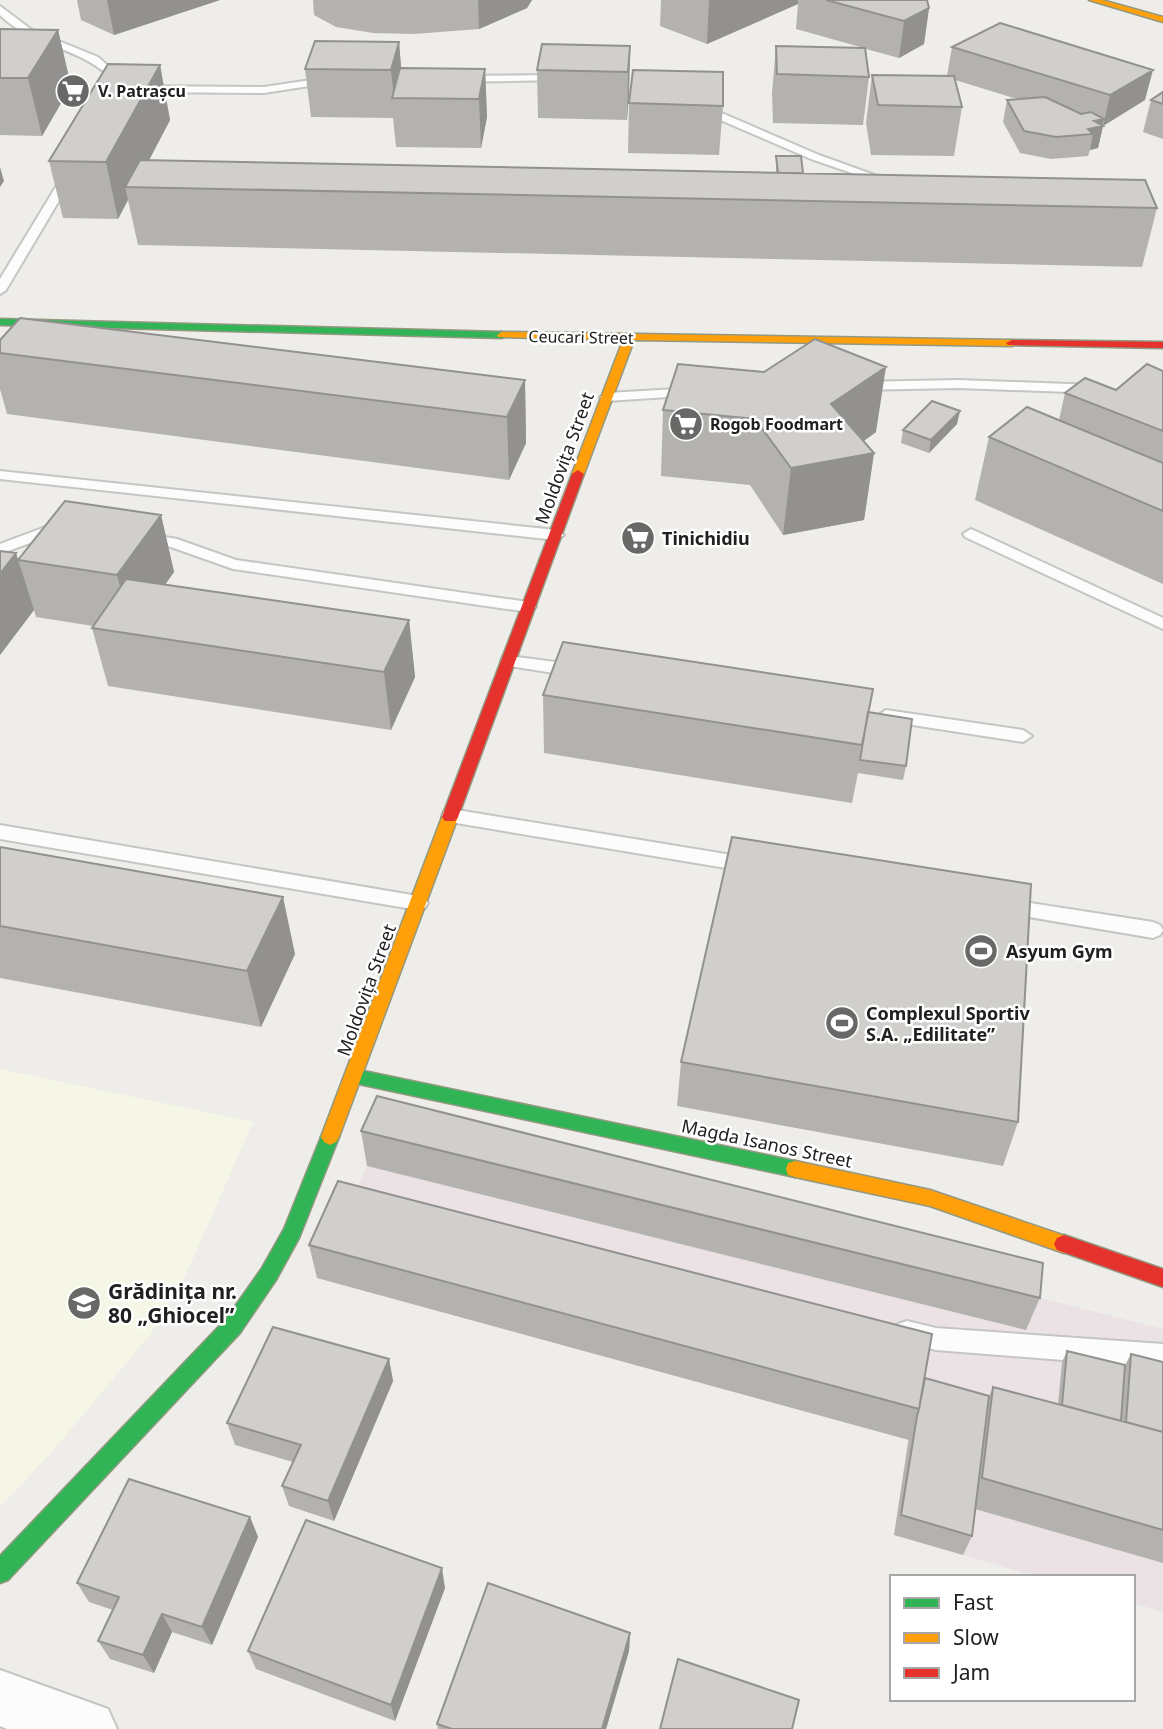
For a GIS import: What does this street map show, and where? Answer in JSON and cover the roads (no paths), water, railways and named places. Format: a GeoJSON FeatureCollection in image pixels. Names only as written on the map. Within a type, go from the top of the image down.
{"type":"FeatureCollection","features":[{"type":"Feature","properties":{"kind":"main road"},"geometry":{"type":"LineString","coordinates":[[1093,0],[1163,20]]}},
{"type":"Feature","properties":{"kind":"main road","name":"Ceucari Street"},"geometry":{"type":"LineString","coordinates":[[0,322],[629,338],[1163,345]]}},
{"type":"Feature","properties":{"kind":"main road","name":"Moldovița Street"},"geometry":{"type":"LineString","coordinates":[[0,1572],[233,1326],[269,1274],[292,1232],[354,1076],[629,338]]}},
{"type":"Feature","properties":{"kind":"main road","name":"Magda Isanos Street"},"geometry":{"type":"LineString","coordinates":[[354,1076],[930,1198],[1163,1278]]}},
{"type":"Feature","properties":{"kind":"street"},"geometry":{"type":"LineString","coordinates":[[0,1698],[88,1729]]}},
{"type":"Feature","properties":{"kind":"lane"},"geometry":{"type":"LineString","coordinates":[[0,9],[21,28],[44,41],[104,64],[119,81],[114,94],[264,90],[318,80],[345,80]]}},
{"type":"Feature","properties":{"kind":"lane"},"geometry":{"type":"LineString","coordinates":[[442,79],[580,78]]}},
{"type":"Feature","properties":{"kind":"lane"},"geometry":{"type":"LineString","coordinates":[[687,101],[815,157],[895,184]]}},
{"type":"Feature","properties":{"kind":"lane"},"geometry":{"type":"LineString","coordinates":[[0,290],[7,268],[79,156]]}},
{"type":"Feature","properties":{"kind":"lane"},"geometry":{"type":"LineString","coordinates":[[849,386],[959,384],[1109,389]]}},
{"type":"Feature","properties":{"kind":"lane"},"geometry":{"type":"LineString","coordinates":[[607,397],[713,390]]}},
{"type":"Feature","properties":{"kind":"lane"},"geometry":{"type":"LineString","coordinates":[[0,475],[556,535]]}},
{"type":"Feature","properties":{"kind":"lane"},"geometry":{"type":"LineString","coordinates":[[0,549],[56,528],[82,531]]}},
{"type":"Feature","properties":{"kind":"lane"},"geometry":{"type":"LineString","coordinates":[[971,534],[1163,624]]}},
{"type":"Feature","properties":{"kind":"lane"},"geometry":{"type":"LineString","coordinates":[[120,536],[171,542],[233,564],[528,607]]}},
{"type":"Feature","properties":{"kind":"lane"},"geometry":{"type":"LineString","coordinates":[[509,661],[590,673]]}},
{"type":"Feature","properties":{"kind":"lane"},"geometry":{"type":"LineString","coordinates":[[874,714],[1023,736]]}},
{"type":"Feature","properties":{"kind":"lane"},"geometry":{"type":"LineString","coordinates":[[451,816],[768,867]]}},
{"type":"Feature","properties":{"kind":"lane"},"geometry":{"type":"LineString","coordinates":[[0,832],[418,904]]}},
{"type":"Feature","properties":{"kind":"lane"},"geometry":{"type":"LineString","coordinates":[[988,903],[1153,930]]}},
{"type":"Feature","properties":{"kind":"lane"},"geometry":{"type":"LineString","coordinates":[[882,1325],[936,1339],[1163,1356]]}},
{"type":"Feature","properties":{"kind":"place","name":"V. Patrașcu"},"geometry":{"type":"Point","coordinates":[73,91]}},
{"type":"Feature","properties":{"kind":"place","name":"Rogob Foodmart"},"geometry":{"type":"Point","coordinates":[686,424]}},
{"type":"Feature","properties":{"kind":"place","name":"Tinichidiu"},"geometry":{"type":"Point","coordinates":[638,538]}},
{"type":"Feature","properties":{"kind":"place","name":"Asyum Gym"},"geometry":{"type":"Point","coordinates":[981,951]}},
{"type":"Feature","properties":{"kind":"place","name":"Complexul Sportiv S.A. „Edilitate”"},"geometry":{"type":"Point","coordinates":[842,1023]}},
{"type":"Feature","properties":{"kind":"place","name":"Grădinița nr. 80 „Ghiocel”"},"geometry":{"type":"Point","coordinates":[84,1303]}}]}
